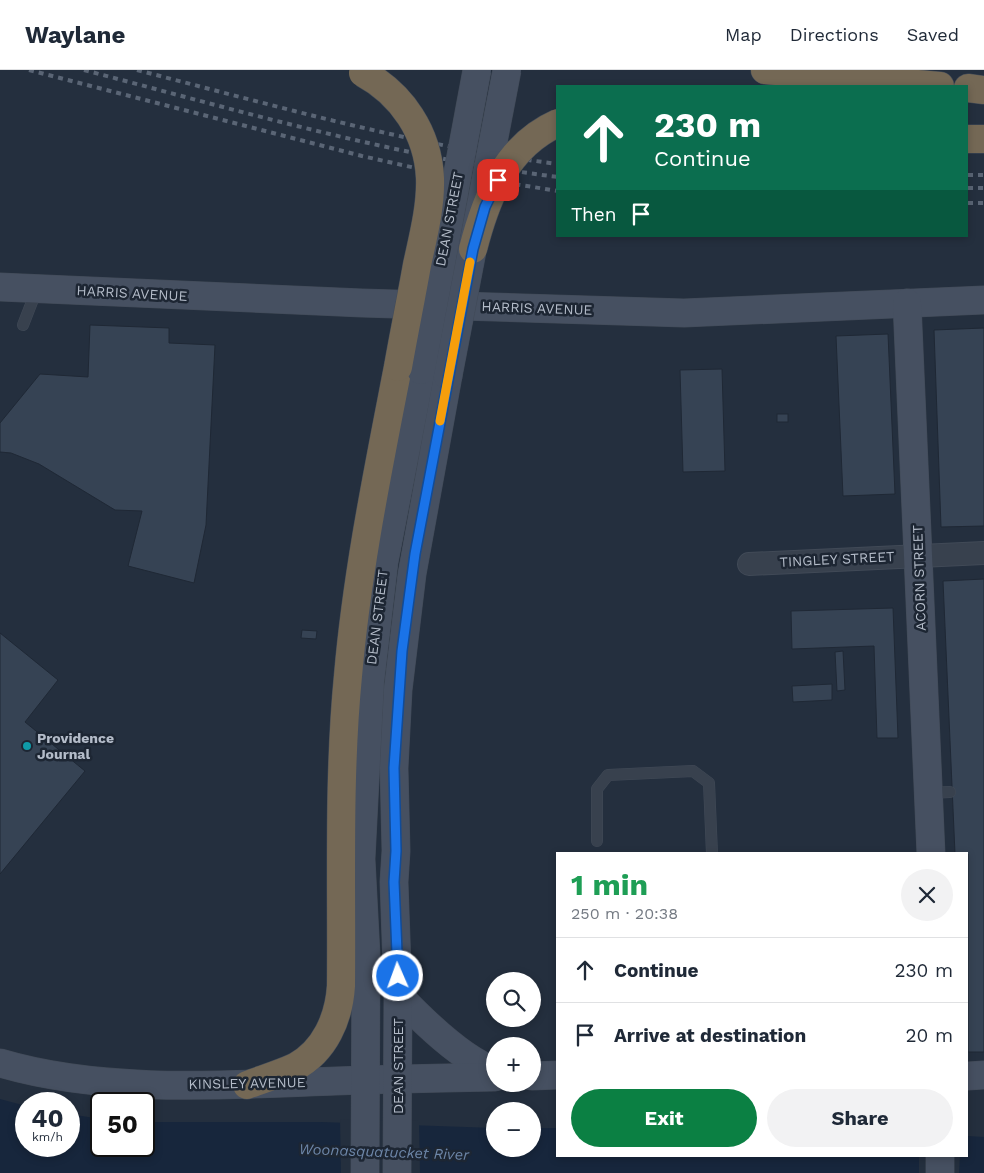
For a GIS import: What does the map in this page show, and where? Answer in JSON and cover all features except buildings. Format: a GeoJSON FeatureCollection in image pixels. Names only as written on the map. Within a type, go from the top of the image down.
{"type":"FeatureCollection","features":[{"type":"Feature","properties":{"kind":"highway"},"geometry":{"type":"LineString","coordinates":[[765,70],[929,85]]}},
{"type":"Feature","properties":{"kind":"highway"},"geometry":{"type":"LineString","coordinates":[[247,1085],[286,1071],[306,1060],[315,1052],[328,1034],[338,1010],[341,986],[343,757],[348,678],[362,559],[409,368],[430,190],[429,168],[420,137],[405,108],[391,92],[359,72]]}},
{"type":"Feature","properties":{"kind":"highway"},"geometry":{"type":"LineString","coordinates":[[968,88],[984,90]]}},
{"type":"Feature","properties":{"kind":"highway"},"geometry":{"type":"LineString","coordinates":[[473,249],[485,207],[509,163],[518,151],[534,136],[556,124]]}},
{"type":"Feature","properties":{"kind":"highway"},"geometry":{"type":"LineString","coordinates":[[968,139],[984,139]]}},
{"type":"Feature","properties":{"kind":"main road","name":"DEAN STREET"},"geometry":{"type":"LineString","coordinates":[[365,1173],[366,954],[361,859],[370,681],[409,368],[477,70]]}},
{"type":"Feature","properties":{"kind":"main road","name":"DEAN STREET"},"geometry":{"type":"LineString","coordinates":[[397,1173],[398,995],[394,882],[396,851],[394,798],[398,690],[412,574],[507,70]]}},
{"type":"Feature","properties":{"kind":"main road","name":"HARRIS AVENUE"},"geometry":{"type":"LineString","coordinates":[[0,286],[372,304],[684,313],[984,300]]}},
{"type":"Feature","properties":{"kind":"main road","name":"ACORN STREET"},"geometry":{"type":"LineString","coordinates":[[908,303],[917,555],[939,792],[931,852]]}},
{"type":"Feature","properties":{"kind":"main road"},"geometry":{"type":"LineString","coordinates":[[398,995],[419,1017],[450,1043],[486,1068]]}},
{"type":"Feature","properties":{"kind":"main road","name":"KINSLEY AVENUE"},"geometry":{"type":"LineString","coordinates":[[0,1063],[85,1079],[136,1083],[247,1085],[486,1077]]}},
{"type":"Feature","properties":{"kind":"main road"},"geometry":{"type":"LineString","coordinates":[[541,1076],[556,1075]]}},
{"type":"Feature","properties":{"kind":"main road"},"geometry":{"type":"LineString","coordinates":[[968,1076],[984,1075]]}},
{"type":"Feature","properties":{"kind":"main road"},"geometry":{"type":"LineString","coordinates":[[940,1157],[940,1173]]}},
{"type":"Feature","properties":{"kind":"street","name":"TINGLEY STREET"},"geometry":{"type":"LineString","coordinates":[[749,564],[984,553]]}},
{"type":"Feature","properties":{"kind":"lane"},"geometry":{"type":"LineString","coordinates":[[23,325],[37,288]]}},
{"type":"Feature","properties":{"kind":"lane"},"geometry":{"type":"LineString","coordinates":[[597,841],[597,789],[608,775],[692,771],[709,783],[712,852]]}},
{"type":"Feature","properties":{"kind":"water","name":"Woonasquatucket River"},"geometry":{"type":"Polygon","coordinates":[[[0,1099],[15,1103],[15,1157],[80,1157],[80,1116],[90,1117],[90,1157],[155,1157],[155,1122],[321,1122],[486,1128],[486,1157],[541,1157],[541,1128],[556,1128],[556,1157],[968,1157],[968,1136],[984,1137],[984,1173],[0,1173],[0,1099]]]}},
{"type":"Feature","properties":{"kind":"pier"},"geometry":{"type":"Polygon","coordinates":[[[340,1119],[419,1121],[420,1173],[341,1173],[340,1119]]]}},
{"type":"Feature","properties":{"kind":"pier"},"geometry":{"type":"Polygon","coordinates":[[[919,1157],[960,1157],[959,1173],[919,1173],[919,1157]]]}},
{"type":"Feature","properties":{"kind":"railway"},"geometry":{"type":"LineString","coordinates":[[29,70],[362,156],[420,169],[556,191]]}},
{"type":"Feature","properties":{"kind":"railway"},"geometry":{"type":"LineString","coordinates":[[84,70],[260,117],[378,145],[438,158],[556,177]]}},
{"type":"Feature","properties":{"kind":"railway"},"geometry":{"type":"LineString","coordinates":[[137,70],[399,136],[451,147],[556,164]]}},
{"type":"Feature","properties":{"kind":"railway"},"geometry":{"type":"LineString","coordinates":[[968,175],[984,175]]}},
{"type":"Feature","properties":{"kind":"railway"},"geometry":{"type":"LineString","coordinates":[[968,188],[984,188]]}},
{"type":"Feature","properties":{"kind":"railway"},"geometry":{"type":"LineString","coordinates":[[968,203],[984,203]]}},
{"type":"Feature","properties":{"kind":"slow traffic"},"geometry":{"type":"LineString","coordinates":[[440,421],[470,262]]}},
{"type":"Feature","properties":{"kind":"place","name":"Providence Journal"},"geometry":{"type":"Point","coordinates":[27,746]}},
{"type":"Feature","properties":{"kind":"route"},"geometry":{"type":"LineString","coordinates":[[398,976],[394,882],[396,851],[394,768],[398,690],[406,612],[422,516],[473,249],[485,207],[498,180]]}}]}
